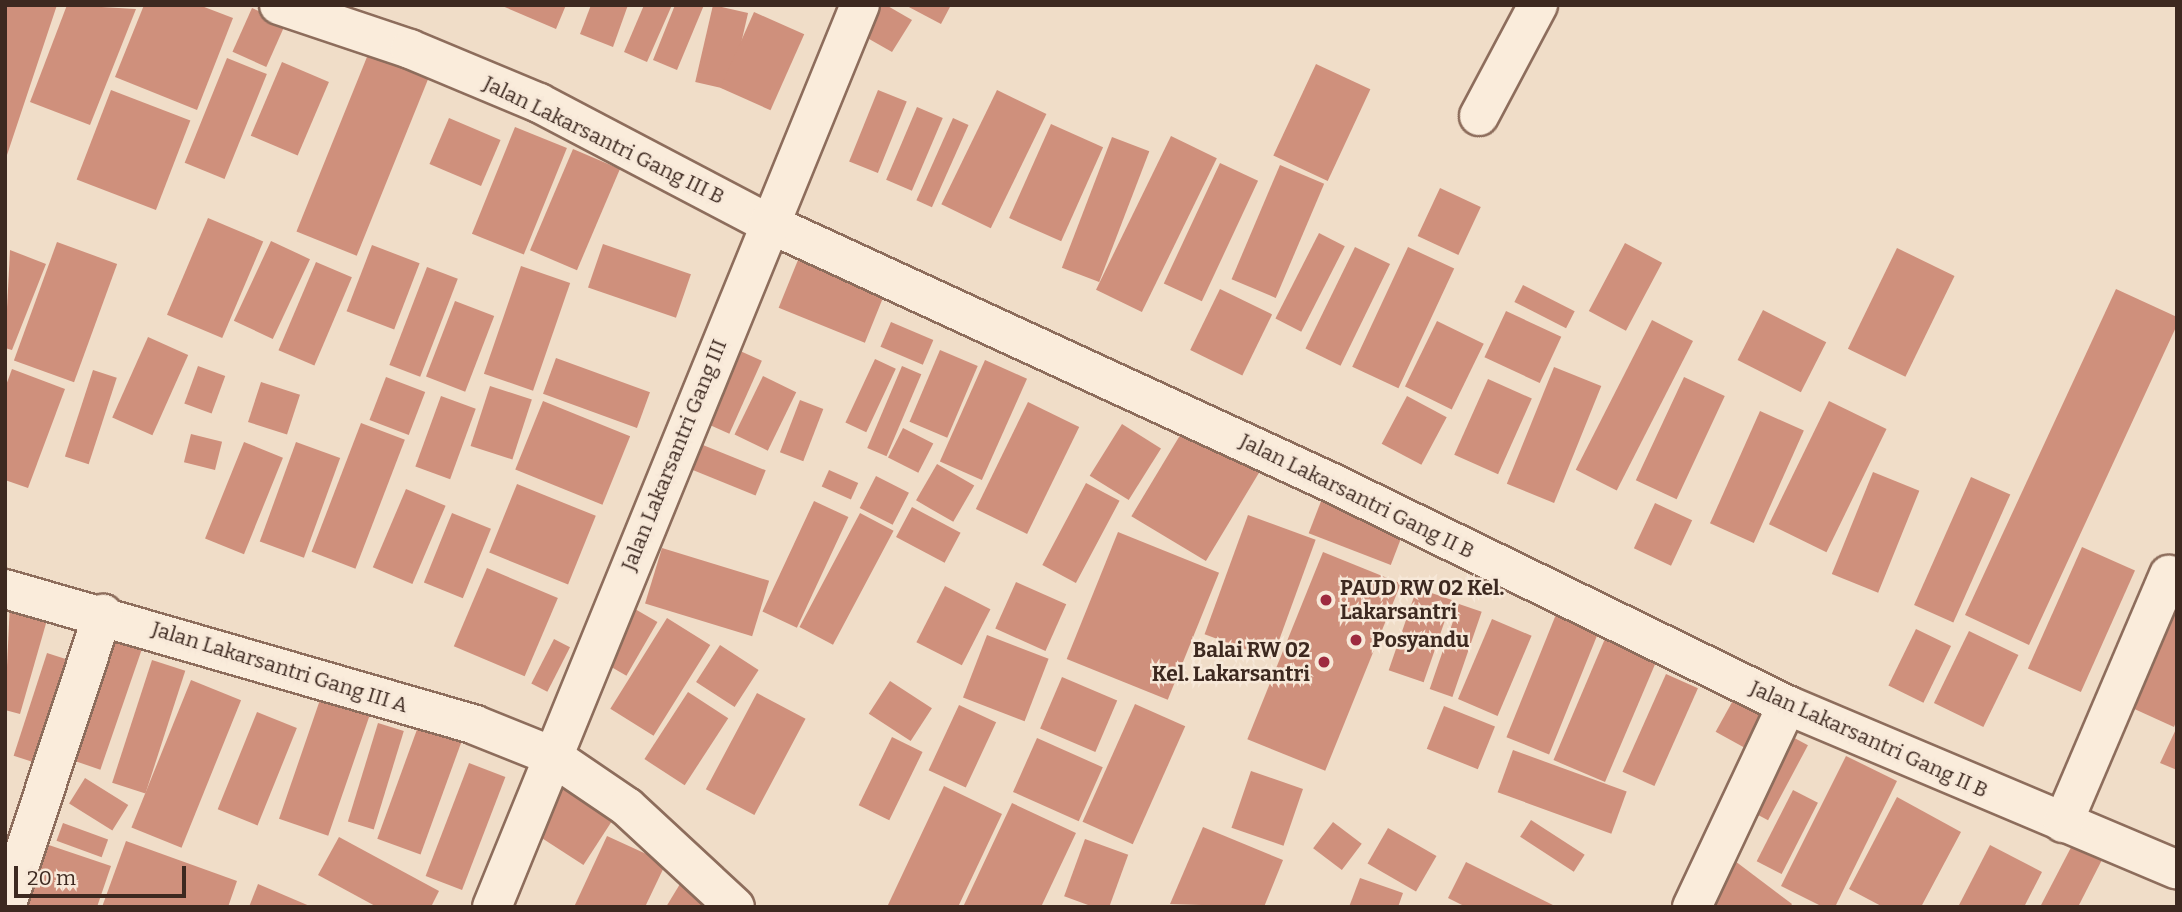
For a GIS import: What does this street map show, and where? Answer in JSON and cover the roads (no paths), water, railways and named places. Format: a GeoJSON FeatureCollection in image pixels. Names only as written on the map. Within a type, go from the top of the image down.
{"type":"FeatureCollection","features":[{"type":"Feature","properties":{"kind":"street","name":"Jalan Lakarsantri Gang III B"},"geometry":{"type":"LineString","coordinates":[[279,5],[410,49],[539,103],[768,223]]}},
{"type":"Feature","properties":{"kind":"street","name":"Jalan Lakarsantri Gang III"},"geometry":{"type":"LineString","coordinates":[[492,907],[768,223],[860,5]]}},
{"type":"Feature","properties":{"kind":"street"},"geometry":{"type":"LineString","coordinates":[[1479,116],[1538,5]]}},
{"type":"Feature","properties":{"kind":"street","name":"Jalan Lakarsantri Gang II B"},"geometry":{"type":"LineString","coordinates":[[768,223],[1328,481],[1787,705],[2177,870]]}},
{"type":"Feature","properties":{"kind":"street"},"geometry":{"type":"LineString","coordinates":[[2063,823],[2169,575]]}},
{"type":"Feature","properties":{"kind":"street","name":"Jalan Lakarsantri Gang III A"},"geometry":{"type":"LineString","coordinates":[[5,589],[103,614],[475,725],[551,756],[627,807],[735,907]]}},
{"type":"Feature","properties":{"kind":"street"},"geometry":{"type":"LineString","coordinates":[[6,907],[103,614]]}},
{"type":"Feature","properties":{"kind":"street"},"geometry":{"type":"LineString","coordinates":[[1692,907],[1787,705]]}},
{"type":"Feature","properties":{"kind":"place","name":"PAUD RW 02 Kel. Lakarsantri"},"geometry":{"type":"Point","coordinates":[1326,600]}},
{"type":"Feature","properties":{"kind":"place","name":"Posyandu"},"geometry":{"type":"Point","coordinates":[1356,640]}},
{"type":"Feature","properties":{"kind":"place","name":"Balai RW 02 Kel. Lakarsantri"},"geometry":{"type":"Point","coordinates":[1324,662]}}]}
